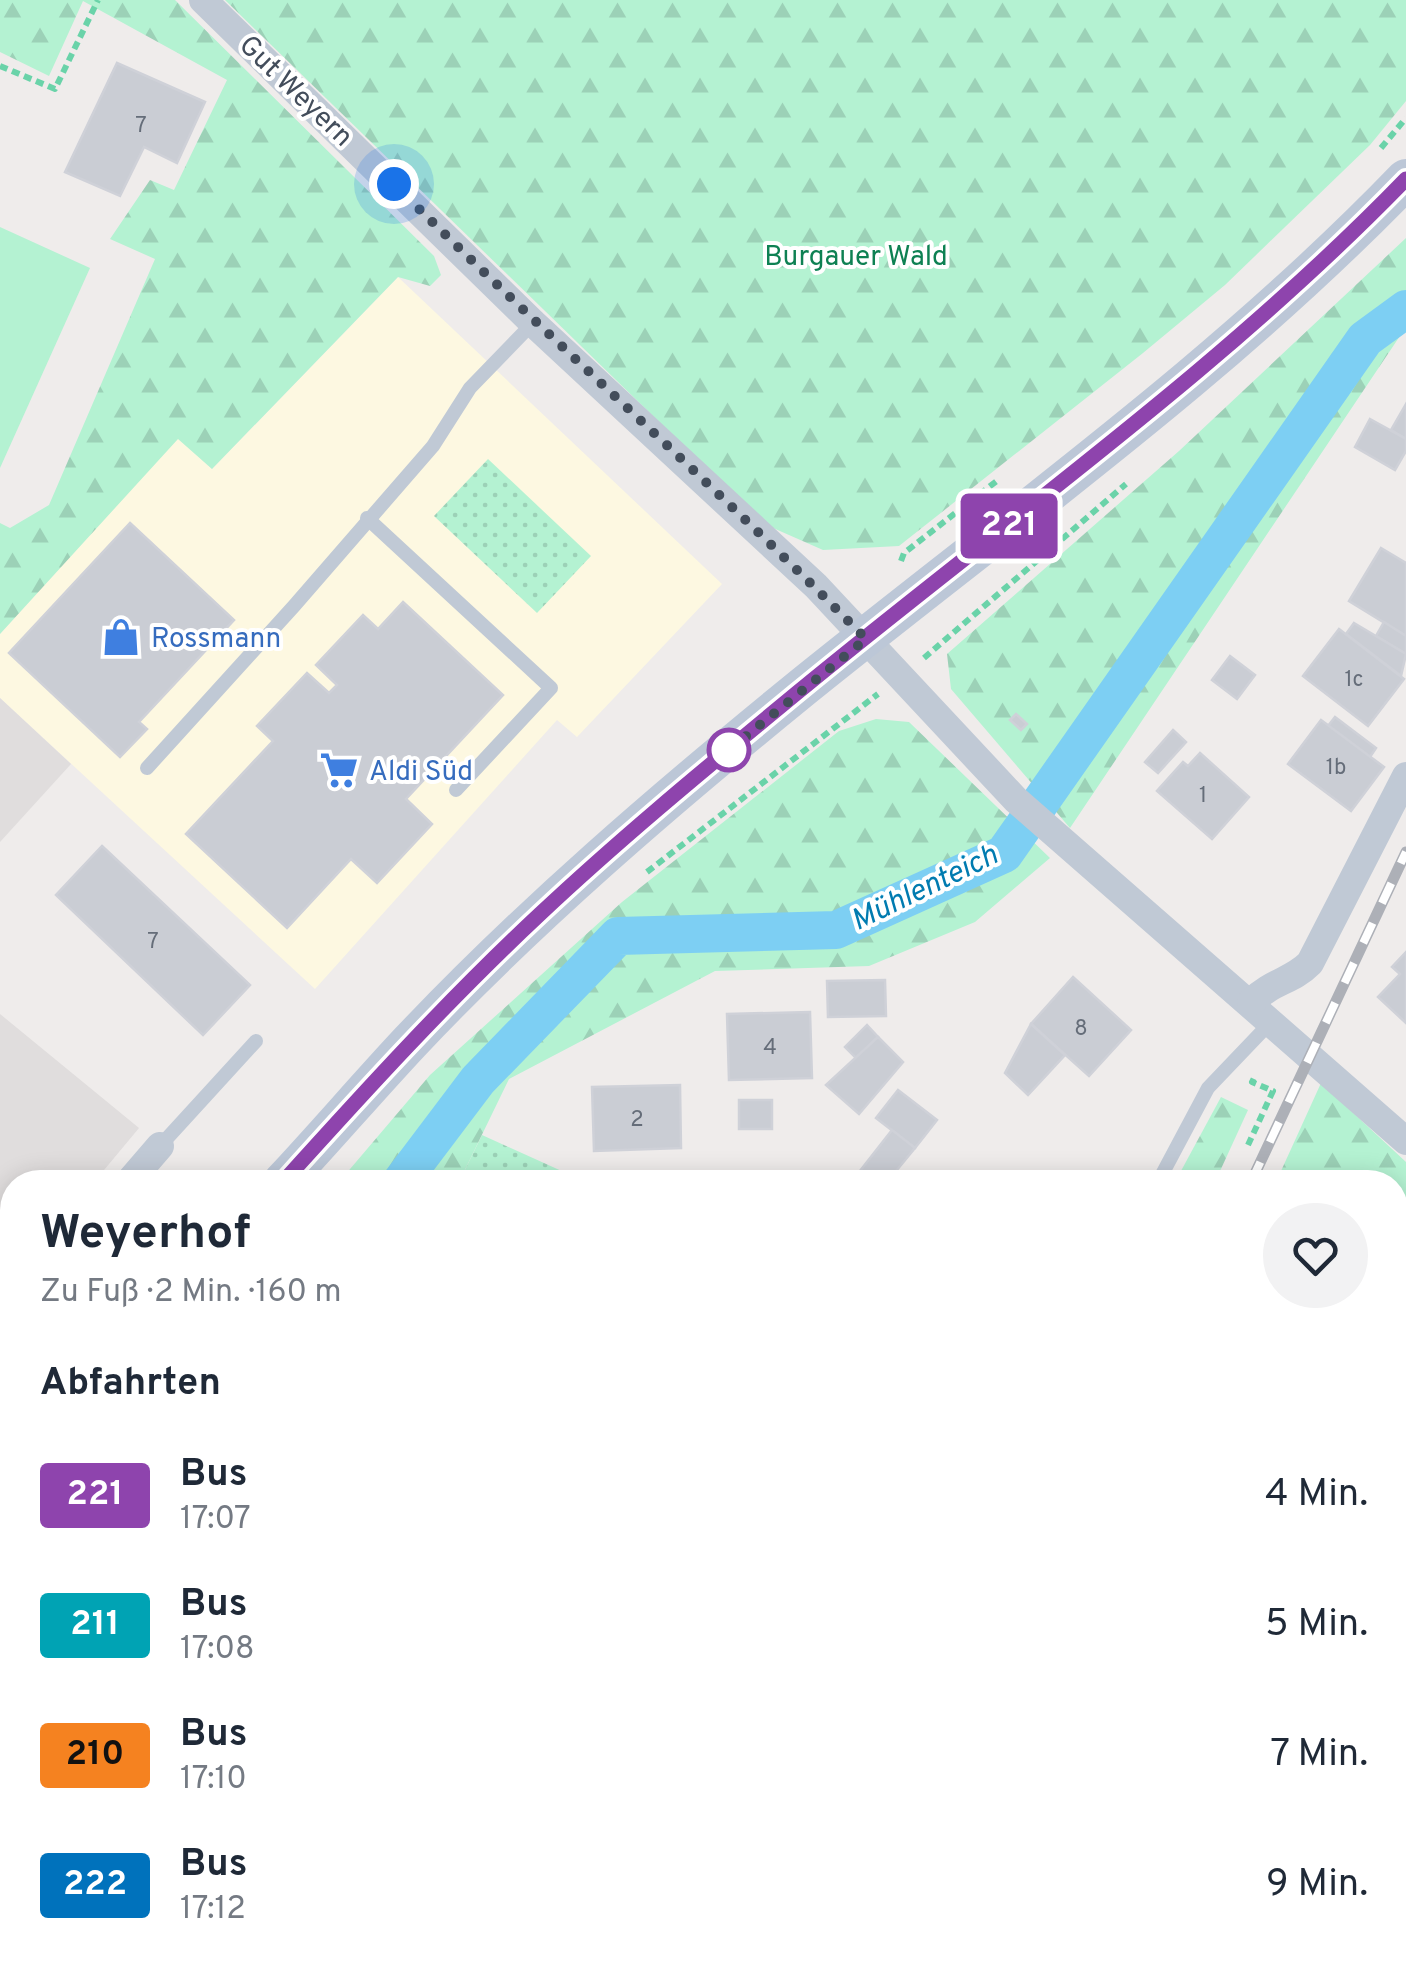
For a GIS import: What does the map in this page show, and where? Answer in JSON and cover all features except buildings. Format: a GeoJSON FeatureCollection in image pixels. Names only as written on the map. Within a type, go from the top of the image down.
{"type":"FeatureCollection","features":[{"type":"Feature","properties":{"kind":"main road"},"geometry":{"type":"LineString","coordinates":[[294,1170],[411,1041],[539,915],[652,814],[1144,417],[1392,166]]}},
{"type":"Feature","properties":{"kind":"street","name":"Gut Weyern"},"geometry":{"type":"LineString","coordinates":[[203,0],[533,323],[742,516],[904,676],[1016,800],[1406,1141]]}},
{"type":"Feature","properties":{"kind":"street"},"geometry":{"type":"LineString","coordinates":[[1261,1012],[1274,980],[1296,977],[1310,963],[1406,776]]}},
{"type":"Feature","properties":{"kind":"street"},"geometry":{"type":"LineString","coordinates":[[139,1170],[160,1146]]}},
{"type":"Feature","properties":{"kind":"lane"},"geometry":{"type":"LineString","coordinates":[[147,768],[433,446],[470,388],[533,323]]}},
{"type":"Feature","properties":{"kind":"lane"},"geometry":{"type":"LineString","coordinates":[[367,518],[551,688],[456,790]]}},
{"type":"Feature","properties":{"kind":"lane"},"geometry":{"type":"LineString","coordinates":[[1164,1170],[1208,1088],[1251,1043],[1261,1012]]}},
{"type":"Feature","properties":{"kind":"lane"},"geometry":{"type":"LineString","coordinates":[[160,1146],[256,1041]]}},
{"type":"Feature","properties":{"kind":"path"},"geometry":{"type":"LineString","coordinates":[[0,66],[55,89],[98,0]]}},
{"type":"Feature","properties":{"kind":"path"},"geometry":{"type":"LineString","coordinates":[[1392,166],[1406,118]]}},
{"type":"Feature","properties":{"kind":"path"},"geometry":{"type":"LineString","coordinates":[[896,570],[904,554],[1011,470]]}},
{"type":"Feature","properties":{"kind":"path"},"geometry":{"type":"LineString","coordinates":[[639,878],[826,730],[904,676],[1129,481]]}},
{"type":"Feature","properties":{"kind":"path"},"geometry":{"type":"LineString","coordinates":[[1248,1145],[1273,1091],[1252,1082],[1265,1056],[1251,1043]]}},
{"type":"Feature","properties":{"kind":"shaded area"},"geometry":{"type":"Polygon","coordinates":[[[398,277],[722,584],[577,737],[557,720],[315,989],[0,698],[0,634],[178,438],[212,469],[398,277]]]}},
{"type":"Feature","properties":{"kind":"shaded area"},"geometry":{"type":"Polygon","coordinates":[[[0,698],[71,764],[0,842],[0,698]]]}},
{"type":"Feature","properties":{"kind":"shaded area"},"geometry":{"type":"Polygon","coordinates":[[[0,1014],[139,1128],[104,1170],[0,1170],[0,1014]]]}},
{"type":"Feature","properties":{"kind":"green space"},"geometry":{"type":"Polygon","coordinates":[[[0,0],[175,0],[434,256],[441,275],[430,286],[398,277],[212,469],[178,439],[0,634],[0,523],[10,528],[49,505],[155,259],[110,239],[150,180],[174,190],[227,80],[83,1],[49,76],[0,52],[0,0]]]}},
{"type":"Feature","properties":{"kind":"green space","name":"Burgauer Wald"},"geometry":{"type":"Polygon","coordinates":[[[225,0],[1406,0],[1406,101],[1370,145],[1225,285],[899,546],[823,550],[764,524],[225,0]]]}},
{"type":"Feature","properties":{"kind":"green space"},"geometry":{"type":"Polygon","coordinates":[[[0,227],[90,268],[0,468],[0,227]]]}},
{"type":"Feature","properties":{"kind":"green space"},"geometry":{"type":"Polygon","coordinates":[[[1406,238],[1406,327],[1070,828],[951,689],[947,654],[1179,451],[1406,238]]]}},
{"type":"Feature","properties":{"kind":"green space"},"geometry":{"type":"Polygon","coordinates":[[[488,459],[591,556],[537,613],[434,516],[488,459]]]}},
{"type":"Feature","properties":{"kind":"green space"},"geometry":{"type":"Polygon","coordinates":[[[876,719],[909,722],[1050,858],[975,922],[869,966],[715,971],[509,1079],[465,1170],[349,1170],[430,1075],[622,902],[839,731],[876,719]]]}},
{"type":"Feature","properties":{"kind":"green space"},"geometry":{"type":"Polygon","coordinates":[[[1321,1083],[1406,1162],[1406,1170],[1281,1170],[1321,1083]]]}},
{"type":"Feature","properties":{"kind":"green space"},"geometry":{"type":"Polygon","coordinates":[[[1221,1097],[1248,1110],[1220,1170],[1181,1170],[1221,1097]]]}},
{"type":"Feature","properties":{"kind":"green space"},"geometry":{"type":"Polygon","coordinates":[[[482,1135],[559,1170],[465,1170],[482,1135]]]}},
{"type":"Feature","properties":{"kind":"waterway","name":"Mühlenteich"},"geometry":{"type":"LineString","coordinates":[[410,1170],[478,1080],[618,936],[836,930],[1004,854],[1365,339],[1406,309]]}},
{"type":"Feature","properties":{"kind":"railway"},"geometry":{"type":"LineString","coordinates":[[1257,1170],[1406,852]]}},
{"type":"Feature","properties":{"kind":"bus line","name":"221"},"geometry":{"type":"LineString","coordinates":[[294,1170],[411,1041],[539,915],[637,827],[797,692],[1144,417],[1406,179]]}},
{"type":"Feature","properties":{"kind":"place","name":"Rossmann"},"geometry":{"type":"Point","coordinates":[121,637]}},
{"type":"Feature","properties":{"kind":"place","name":"Aldi Süd"},"geometry":{"type":"Point","coordinates":[339,770]}},
{"type":"Feature","properties":{"kind":"route"},"geometry":{"type":"LineString","coordinates":[[394,184],[533,323],[816,586],[866,639],[724,754],[729,750]]}}]}
